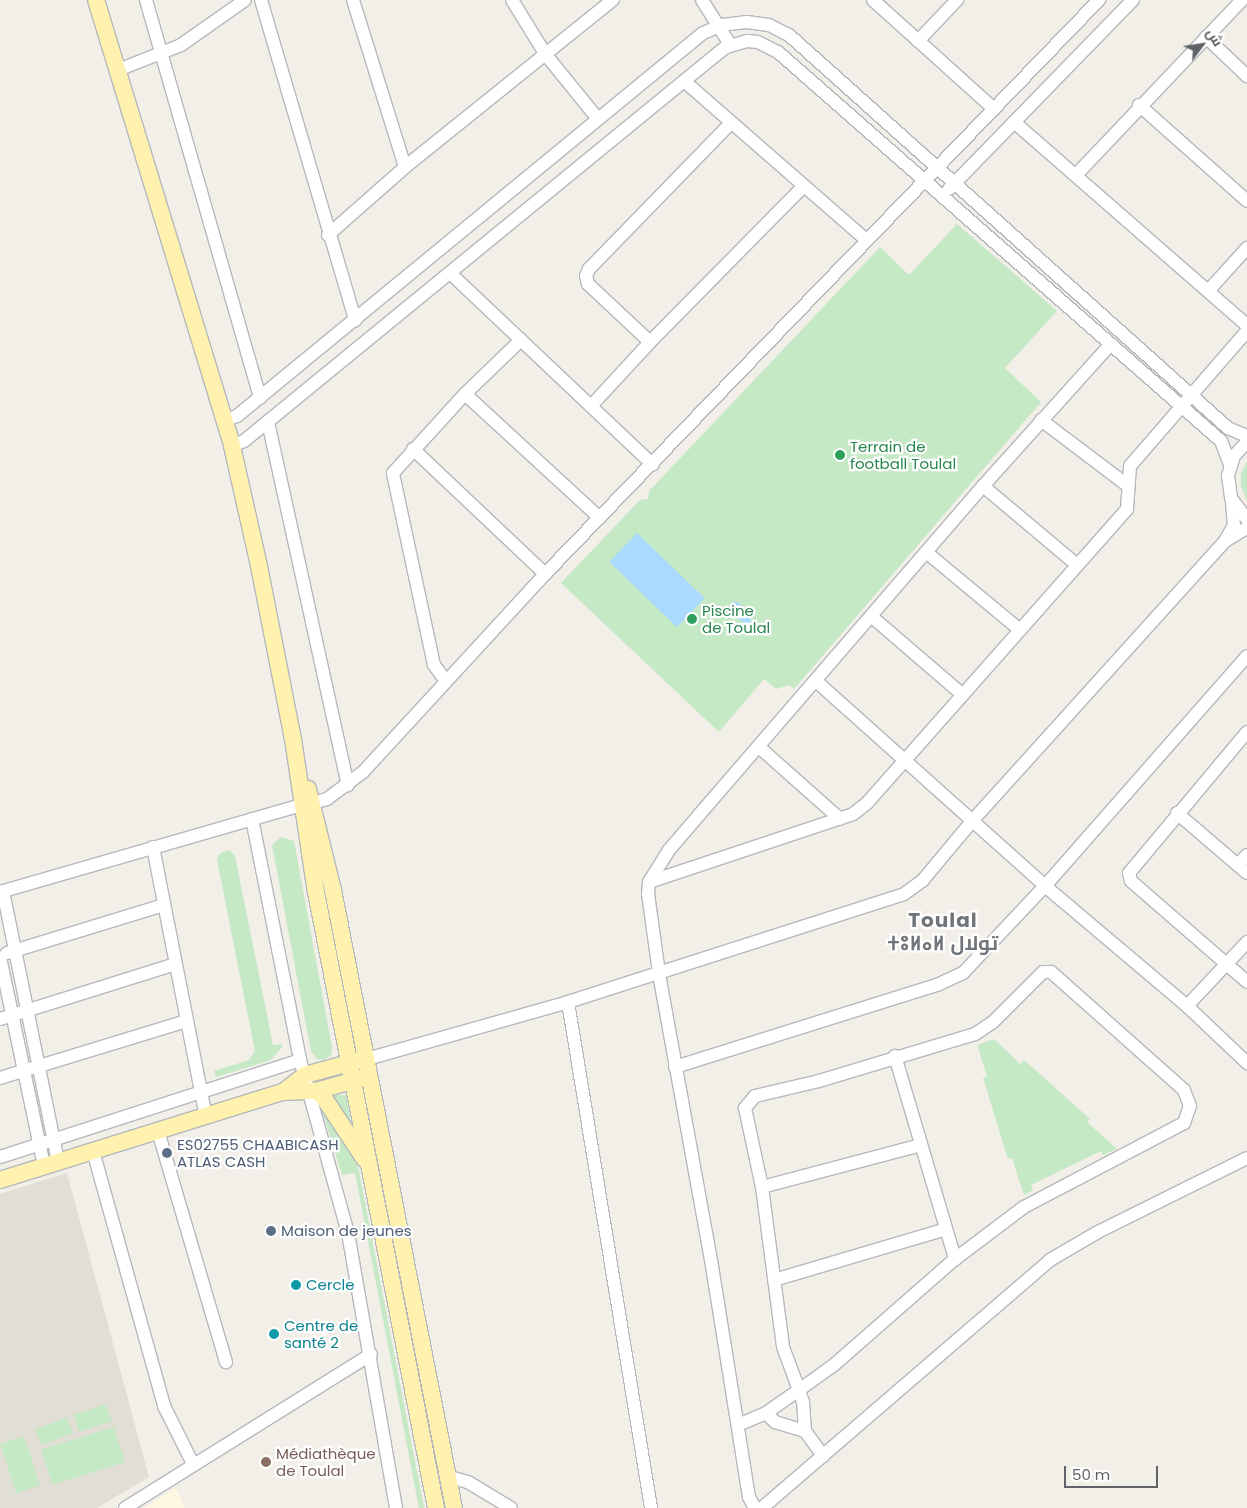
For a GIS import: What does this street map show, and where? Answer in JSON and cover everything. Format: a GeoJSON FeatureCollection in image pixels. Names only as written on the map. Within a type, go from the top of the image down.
{"type":"FeatureCollection","features":[{"type":"Feature","properties":{"kind":"main road"},"geometry":{"type":"LineString","coordinates":[[96,0],[232,446],[306,804],[353,1083],[436,1508]]}},
{"type":"Feature","properties":{"kind":"main road"},"geometry":{"type":"LineString","coordinates":[[306,804],[333,890],[450,1477],[454,1508]]}},
{"type":"Feature","properties":{"kind":"main road"},"geometry":{"type":"LineString","coordinates":[[310,1086],[350,1063],[368,1067]]}},
{"type":"Feature","properties":{"kind":"main road"},"geometry":{"type":"LineString","coordinates":[[0,1180],[284,1092],[310,1086],[353,1083],[368,1067]]}},
{"type":"Feature","properties":{"kind":"main road"},"geometry":{"type":"LineString","coordinates":[[310,1086],[324,1098],[371,1170]]}},
{"type":"Feature","properties":{"kind":"street"},"geometry":{"type":"LineString","coordinates":[[146,0],[260,398]]}},
{"type":"Feature","properties":{"kind":"street"},"geometry":{"type":"LineString","coordinates":[[118,70],[181,45],[245,0]]}},
{"type":"Feature","properties":{"kind":"street"},"geometry":{"type":"LineString","coordinates":[[261,0],[328,236],[355,320]]}},
{"type":"Feature","properties":{"kind":"street"},"geometry":{"type":"LineString","coordinates":[[353,0],[405,167]]}},
{"type":"Feature","properties":{"kind":"street"},"geometry":{"type":"LineString","coordinates":[[512,0],[546,55],[598,119]]}},
{"type":"Feature","properties":{"kind":"street"},"geometry":{"type":"LineString","coordinates":[[702,0],[731,46]]}},
{"type":"Feature","properties":{"kind":"street"},"geometry":{"type":"LineString","coordinates":[[873,0],[993,108]]}},
{"type":"Feature","properties":{"kind":"street"},"geometry":{"type":"LineString","coordinates":[[918,40],[957,0]]}},
{"type":"Feature","properties":{"kind":"street"},"geometry":{"type":"LineString","coordinates":[[51,1164],[52,1141],[1,892],[153,847],[327,799],[348,785],[405,728],[445,680],[545,574],[653,465],[923,180],[1099,0]]}},
{"type":"Feature","properties":{"kind":"street"},"geometry":{"type":"LineString","coordinates":[[942,196],[1133,0]]}},
{"type":"Feature","properties":{"kind":"street"},"geometry":{"type":"LineString","coordinates":[[1076,175],[1242,0]]}},
{"type":"Feature","properties":{"kind":"street"},"geometry":{"type":"LineString","coordinates":[[328,236],[405,167],[546,55],[608,1]]}},
{"type":"Feature","properties":{"kind":"street"},"geometry":{"type":"LineString","coordinates":[[224,421],[237,416],[260,398],[703,33],[719,26],[757,23],[779,29],[1228,428],[1247,436]]}},
{"type":"Feature","properties":{"kind":"street"},"geometry":{"type":"LineString","coordinates":[[1206,37],[1247,76]]}},
{"type":"Feature","properties":{"kind":"street"},"geometry":{"type":"LineString","coordinates":[[232,446],[244,442],[684,81],[731,46],[758,42],[773,49],[1221,441],[1230,466],[1234,525],[1225,541],[972,820],[923,880],[904,894],[368,1067]]}},
{"type":"Feature","properties":{"kind":"street"},"geometry":{"type":"LineString","coordinates":[[684,81],[803,188],[866,240]]}},
{"type":"Feature","properties":{"kind":"street"},"geometry":{"type":"LineString","coordinates":[[1140,106],[1247,201]]}},
{"type":"Feature","properties":{"kind":"street"},"geometry":{"type":"LineString","coordinates":[[1014,122],[1247,326]]}},
{"type":"Feature","properties":{"kind":"street"},"geometry":{"type":"LineString","coordinates":[[650,342],[588,284],[586,276],[589,269],[730,124]]}},
{"type":"Feature","properties":{"kind":"street"},"geometry":{"type":"LineString","coordinates":[[591,406],[650,342],[803,188]]}},
{"type":"Feature","properties":{"kind":"street"},"geometry":{"type":"LineString","coordinates":[[1208,290],[1247,248]]}},
{"type":"Feature","properties":{"kind":"street"},"geometry":{"type":"LineString","coordinates":[[450,273],[653,465]]}},
{"type":"Feature","properties":{"kind":"street"},"geometry":{"type":"LineString","coordinates":[[650,882],[840,819],[853,814],[866,803],[1127,509],[1127,485],[1130,466],[1193,397],[1247,332]]}},
{"type":"Feature","properties":{"kind":"street"},"geometry":{"type":"LineString","coordinates":[[445,680],[434,665],[393,478],[396,468],[413,448],[521,340]]}},
{"type":"Feature","properties":{"kind":"street"},"geometry":{"type":"LineString","coordinates":[[755,1508],[748,1497],[738,1424],[659,973],[648,894],[650,882],[669,850],[983,486],[1111,344]]}},
{"type":"Feature","properties":{"kind":"street"},"geometry":{"type":"LineString","coordinates":[[465,394],[600,518]]}},
{"type":"Feature","properties":{"kind":"street"},"geometry":{"type":"LineString","coordinates":[[1041,420],[1127,485]]}},
{"type":"Feature","properties":{"kind":"street"},"geometry":{"type":"LineString","coordinates":[[268,422],[348,785]]}},
{"type":"Feature","properties":{"kind":"street"},"geometry":{"type":"LineString","coordinates":[[1230,466],[1247,442]]}},
{"type":"Feature","properties":{"kind":"street"},"geometry":{"type":"LineString","coordinates":[[413,448],[545,574]]}},
{"type":"Feature","properties":{"kind":"street"},"geometry":{"type":"LineString","coordinates":[[983,486],[1077,565]]}},
{"type":"Feature","properties":{"kind":"street"},"geometry":{"type":"LineString","coordinates":[[1231,498],[1247,519]]}},
{"type":"Feature","properties":{"kind":"street"},"geometry":{"type":"LineString","coordinates":[[1225,541],[1247,528]]}},
{"type":"Feature","properties":{"kind":"street"},"geometry":{"type":"LineString","coordinates":[[926,552],[1020,630]]}},
{"type":"Feature","properties":{"kind":"street"},"geometry":{"type":"LineString","coordinates":[[871,616],[963,695]]}},
{"type":"Feature","properties":{"kind":"street"},"geometry":{"type":"LineString","coordinates":[[675,1068],[937,984],[963,973],[1045,886],[1247,656]]}},
{"type":"Feature","properties":{"kind":"street"},"geometry":{"type":"LineString","coordinates":[[816,681],[1045,886],[1187,1006],[1247,1063]]}},
{"type":"Feature","properties":{"kind":"street"},"geometry":{"type":"LineString","coordinates":[[1247,732],[1131,867],[1131,881],[1247,982]]}},
{"type":"Feature","properties":{"kind":"street"},"geometry":{"type":"LineString","coordinates":[[759,747],[840,819]]}},
{"type":"Feature","properties":{"kind":"street"},"geometry":{"type":"LineString","coordinates":[[1177,813],[1242,869],[1247,855]]}},
{"type":"Feature","properties":{"kind":"street"},"geometry":{"type":"LineString","coordinates":[[252,819],[300,1060],[310,1086],[348,1233],[371,1354],[396,1508]]}},
{"type":"Feature","properties":{"kind":"street"},"geometry":{"type":"LineString","coordinates":[[153,847],[206,1116]]}},
{"type":"Feature","properties":{"kind":"street"},"geometry":{"type":"LineString","coordinates":[[51,1164],[38,1145],[24,1071],[6,1017],[0,956],[14,950],[164,905]]}},
{"type":"Feature","properties":{"kind":"street"},"geometry":{"type":"LineString","coordinates":[[1187,1006],[1247,942]]}},
{"type":"Feature","properties":{"kind":"street"},"geometry":{"type":"LineString","coordinates":[[6,1017],[176,964]]}},
{"type":"Feature","properties":{"kind":"street"},"geometry":{"type":"LineString","coordinates":[[738,1424],[766,1414],[799,1390],[884,1322],[955,1259],[1024,1207],[1178,1129],[1189,1115],[1188,1097],[1181,1086],[1047,971],[984,1029],[819,1081],[755,1096],[745,1108],[762,1187],[783,1347],[799,1390],[805,1431],[823,1456]]}},
{"type":"Feature","properties":{"kind":"street"},"geometry":{"type":"LineString","coordinates":[[568,1002],[651,1508]]}},
{"type":"Feature","properties":{"kind":"street"},"geometry":{"type":"LineString","coordinates":[[0,1078],[187,1021]]}},
{"type":"Feature","properties":{"kind":"street"},"geometry":{"type":"LineString","coordinates":[[895,1056],[955,1259]]}},
{"type":"Feature","properties":{"kind":"street"},"geometry":{"type":"LineString","coordinates":[[0,1157],[300,1060]]}},
{"type":"Feature","properties":{"kind":"street"},"geometry":{"type":"LineString","coordinates":[[158,1131],[226,1362]]}},
{"type":"Feature","properties":{"kind":"street"},"geometry":{"type":"LineString","coordinates":[[762,1187],[921,1145]]}},
{"type":"Feature","properties":{"kind":"street"},"geometry":{"type":"LineString","coordinates":[[93,1151],[164,1406],[193,1464]]}},
{"type":"Feature","properties":{"kind":"street"},"geometry":{"type":"LineString","coordinates":[[762,1508],[1050,1260],[1098,1232],[1247,1158]]}},
{"type":"Feature","properties":{"kind":"street"},"geometry":{"type":"LineString","coordinates":[[774,1280],[946,1229]]}},
{"type":"Feature","properties":{"kind":"street"},"geometry":{"type":"LineString","coordinates":[[125,1508],[371,1354]]}},
{"type":"Feature","properties":{"kind":"street"},"geometry":{"type":"LineString","coordinates":[[766,1414],[775,1422],[805,1431]]}},
{"type":"Feature","properties":{"kind":"street"},"geometry":{"type":"LineString","coordinates":[[450,1477],[468,1482],[511,1508]]}},
{"type":"Feature","properties":{"kind":"shaded area"},"geometry":{"type":"Polygon","coordinates":[[[67,1173],[149,1477],[97,1508],[0,1508],[0,1194],[67,1173]]]}},
{"type":"Feature","properties":{"kind":"shaded area"},"geometry":{"type":"Polygon","coordinates":[[[176,1488],[185,1508],[144,1508],[176,1488]]]}},
{"type":"Feature","properties":{"kind":"green space","name":"Terrain de football Toulal"},"geometry":{"type":"Polygon","coordinates":[[[957,224],[1057,311],[1005,368],[1041,402],[794,689],[789,685],[776,689],[764,679],[719,732],[561,583],[640,500],[648,499],[649,491],[880,247],[909,275],[957,224]]]}},
{"type":"Feature","properties":{"kind":"green space"},"geometry":{"type":"Polygon","coordinates":[[[1247,461],[1247,501],[1241,486],[1241,474],[1247,461]]]}},
{"type":"Feature","properties":{"kind":"green space"},"geometry":{"type":"Polygon","coordinates":[[[281,837],[294,841],[332,1047],[332,1054],[324,1060],[317,1059],[311,1051],[272,845],[281,837]]]}},
{"type":"Feature","properties":{"kind":"green space"},"geometry":{"type":"Polygon","coordinates":[[[229,850],[235,856],[273,1045],[282,1044],[282,1047],[271,1060],[216,1077],[214,1071],[249,1060],[255,1051],[217,860],[220,853],[229,850]]]}},
{"type":"Feature","properties":{"kind":"green space"},"geometry":{"type":"Polygon","coordinates":[[[994,1039],[1020,1064],[1024,1060],[1090,1119],[1087,1122],[1117,1149],[1103,1155],[1101,1151],[1031,1185],[1033,1190],[1024,1195],[1012,1158],[1008,1159],[983,1078],[987,1076],[977,1045],[994,1039]]]}},
{"type":"Feature","properties":{"kind":"green space"},"geometry":{"type":"Polygon","coordinates":[[[328,1095],[346,1095],[353,1133],[328,1095]]]}},
{"type":"Feature","properties":{"kind":"green space"},"geometry":{"type":"Polygon","coordinates":[[[320,1104],[354,1156],[359,1171],[424,1508],[419,1508],[355,1173],[342,1175],[320,1104]]]}},
{"type":"Feature","properties":{"kind":"green space"},"geometry":{"type":"Polygon","coordinates":[[[106,1404],[112,1421],[80,1432],[74,1415],[106,1404]]]}},
{"type":"Feature","properties":{"kind":"green space"},"geometry":{"type":"Polygon","coordinates":[[[67,1417],[73,1433],[41,1445],[35,1429],[67,1417]]]}},
{"type":"Feature","properties":{"kind":"green space"},"geometry":{"type":"Polygon","coordinates":[[[114,1427],[125,1462],[52,1485],[41,1449],[114,1427]]]}},
{"type":"Feature","properties":{"kind":"green space"},"geometry":{"type":"Polygon","coordinates":[[[24,1436],[40,1485],[16,1493],[0,1444],[24,1436]]]}},
{"type":"Feature","properties":{"kind":"water"},"geometry":{"type":"Polygon","coordinates":[[[637,533],[705,598],[677,627],[609,562],[637,533]]]}},
{"type":"Feature","properties":{"kind":"water"},"geometry":{"type":"Polygon","coordinates":[[[735,601],[743,606],[745,613],[751,618],[750,623],[746,624],[730,614],[728,607],[735,601]]]}},
{"type":"Feature","properties":{"kind":"place","name":"Terrain de football Toulal"},"geometry":{"type":"Point","coordinates":[840,455]}},
{"type":"Feature","properties":{"kind":"place","name":"Piscine de Toulal"},"geometry":{"type":"Point","coordinates":[692,619]}},
{"type":"Feature","properties":{"kind":"place","name":"ES02755 CHAABICASH ATLAS CASH"},"geometry":{"type":"Point","coordinates":[167,1153]}},
{"type":"Feature","properties":{"kind":"place","name":"Maison de jeunes"},"geometry":{"type":"Point","coordinates":[271,1231]}},
{"type":"Feature","properties":{"kind":"place","name":"Cercle"},"geometry":{"type":"Point","coordinates":[296,1285]}},
{"type":"Feature","properties":{"kind":"place","name":"Centre de santé 2"},"geometry":{"type":"Point","coordinates":[274,1334]}},
{"type":"Feature","properties":{"kind":"place","name":"Médiathèque de Toulal"},"geometry":{"type":"Point","coordinates":[266,1462]}},
{"type":"Feature","properties":{"kind":"district","name":"Toulal ⵜⵓⵍⴰⵍ تولال"},"geometry":{"type":"Point","coordinates":[943,932]}}]}
